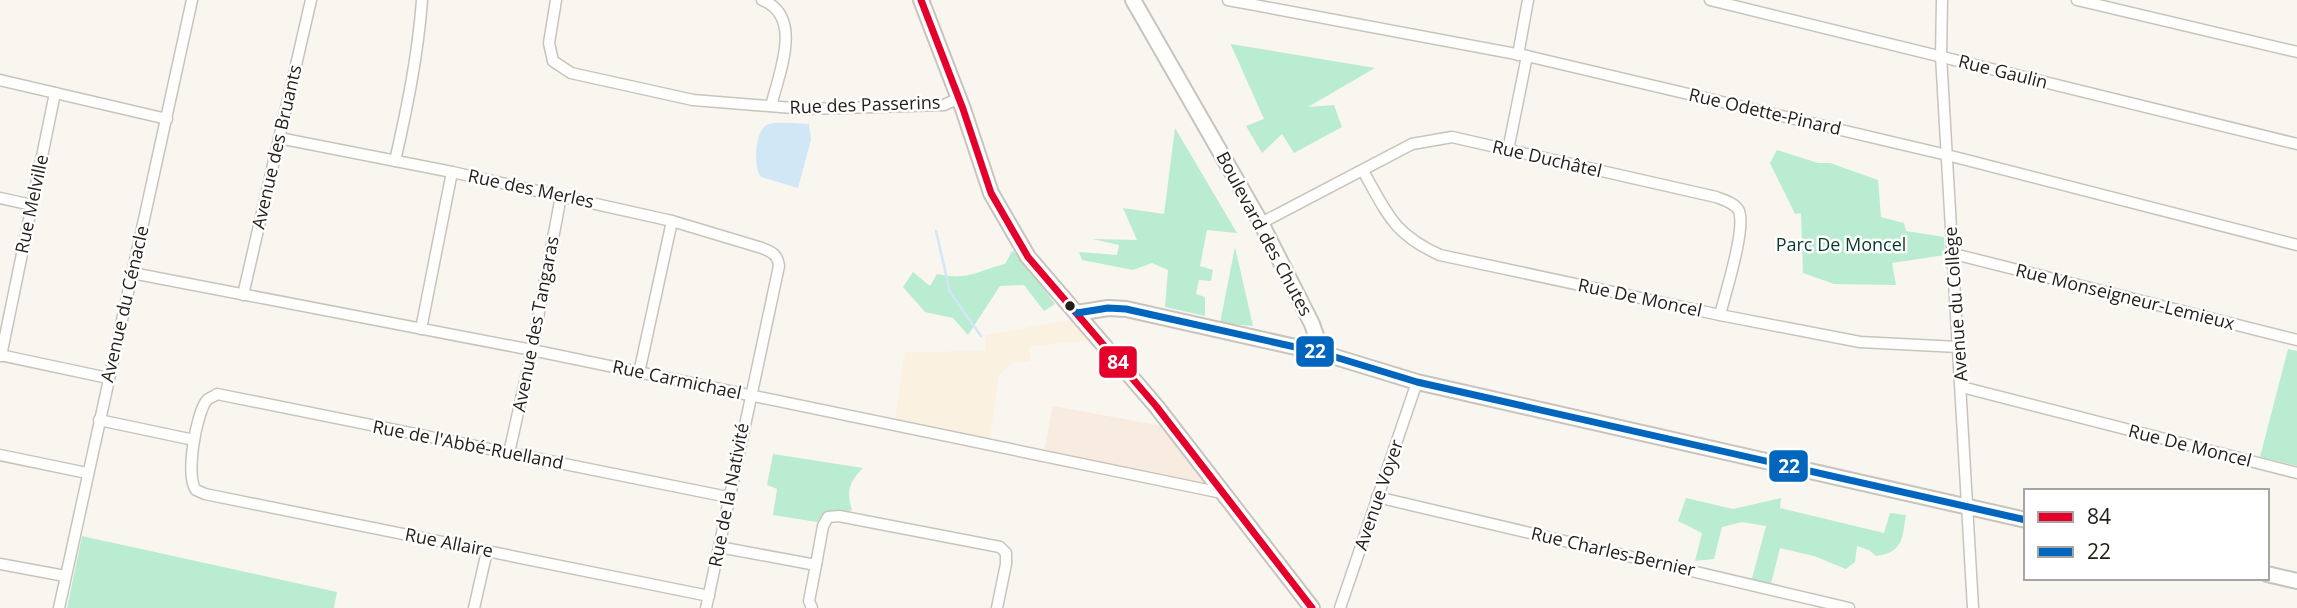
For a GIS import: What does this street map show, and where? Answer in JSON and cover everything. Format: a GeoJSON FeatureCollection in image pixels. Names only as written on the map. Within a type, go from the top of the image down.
{"type":"FeatureCollection","features":[{"type":"Feature","properties":{"kind":"street","name":"Avenue du Cénacle"},"geometry":{"type":"LineString","coordinates":[[59,608],[192,0]]}},
{"type":"Feature","properties":{"kind":"street","name":"Avenue des Bruants"},"geometry":{"type":"LineString","coordinates":[[243,295],[311,0]]}},
{"type":"Feature","properties":{"kind":"street"},"geometry":{"type":"LineString","coordinates":[[395,161],[408,103],[422,0]]}},
{"type":"Feature","properties":{"kind":"street","name":"Rue des Passerins"},"geometry":{"type":"LineString","coordinates":[[556,0],[549,43],[553,61],[570,73],[693,100],[805,109],[944,105],[959,99]]}},
{"type":"Feature","properties":{"kind":"street","name":"Rue des Passerins"},"geometry":{"type":"LineString","coordinates":[[762,0],[772,4],[783,15],[787,35],[771,106]]}},
{"type":"Feature","properties":{"kind":"street"},"geometry":{"type":"LineString","coordinates":[[921,0],[991,193],[1028,257],[1156,406],[1313,608]]}},
{"type":"Feature","properties":{"kind":"street","name":"Boulevard des Chutes"},"geometry":{"type":"LineString","coordinates":[[1133,0],[1261,223],[1312,324],[1322,353]]}},
{"type":"Feature","properties":{"kind":"street","name":"Rue Odette-Pinard"},"geometry":{"type":"LineString","coordinates":[[1228,0],[1522,55],[1947,155],[2297,245]]}},
{"type":"Feature","properties":{"kind":"street"},"geometry":{"type":"LineString","coordinates":[[1508,150],[1528,0]]}},
{"type":"Feature","properties":{"kind":"street","name":"Rue Gaulin"},"geometry":{"type":"LineString","coordinates":[[1710,0],[2297,144]]}},
{"type":"Feature","properties":{"kind":"street","name":"Avenue du Collège"},"geometry":{"type":"LineString","coordinates":[[1942,0],[1941,57],[1973,608]]}},
{"type":"Feature","properties":{"kind":"street"},"geometry":{"type":"LineString","coordinates":[[2077,0],[2297,52]]}},
{"type":"Feature","properties":{"kind":"street"},"geometry":{"type":"LineString","coordinates":[[0,80],[167,118]]}},
{"type":"Feature","properties":{"kind":"street","name":"Rue Melville"},"geometry":{"type":"LineString","coordinates":[[0,356],[55,93]]}},
{"type":"Feature","properties":{"kind":"street","name":"Rue Duchâtel"},"geometry":{"type":"LineString","coordinates":[[1261,223],[1412,144],[1452,137],[1716,197],[1731,203],[1738,209],[1741,222],[1720,315]]}},
{"type":"Feature","properties":{"kind":"street","name":"Rue des Merles"},"geometry":{"type":"LineString","coordinates":[[279,138],[452,172],[672,221],[762,248],[778,258]]}},
{"type":"Feature","properties":{"kind":"street","name":"Rue De Moncel"},"geometry":{"type":"LineString","coordinates":[[1363,171],[1401,232],[1417,245],[1440,255],[1860,342],[1958,347]]}},
{"type":"Feature","properties":{"kind":"street"},"geometry":{"type":"LineString","coordinates":[[421,330],[452,172]]}},
{"type":"Feature","properties":{"kind":"street","name":"Avenue des Tangaras"},"geometry":{"type":"LineString","coordinates":[[509,453],[532,351],[561,196]]}},
{"type":"Feature","properties":{"kind":"street"},"geometry":{"type":"LineString","coordinates":[[0,198],[32,205]]}},
{"type":"Feature","properties":{"kind":"street"},"geometry":{"type":"LineString","coordinates":[[639,373],[672,221]]}},
{"type":"Feature","properties":{"kind":"street","name":"Rue Monseigneur-Lemieux"},"geometry":{"type":"LineString","coordinates":[[1954,254],[2297,340]]}},
{"type":"Feature","properties":{"kind":"street","name":"Rue de la Nativité"},"geometry":{"type":"LineString","coordinates":[[706,608],[779,266],[778,258]]}},
{"type":"Feature","properties":{"kind":"street","name":"Rue Carmichael"},"geometry":{"type":"LineString","coordinates":[[132,273],[532,351],[1222,493]]}},
{"type":"Feature","properties":{"kind":"street"},"geometry":{"type":"LineString","coordinates":[[1077,313],[1108,308],[1126,309],[1322,353],[1417,382],[2024,520]]}},
{"type":"Feature","properties":{"kind":"street"},"geometry":{"type":"LineString","coordinates":[[0,356],[108,378]]}},
{"type":"Feature","properties":{"kind":"street","name":"Avenue Voyer"},"geometry":{"type":"LineString","coordinates":[[1340,608],[1417,382]]}},
{"type":"Feature","properties":{"kind":"street","name":"Rue De Moncel"},"geometry":{"type":"LineString","coordinates":[[1962,387],[2297,473]]}},
{"type":"Feature","properties":{"kind":"street","name":"Rue de l'Abbé-Ruelland"},"geometry":{"type":"LineString","coordinates":[[194,440],[208,399],[217,394],[728,497]]}},
{"type":"Feature","properties":{"kind":"street"},"geometry":{"type":"LineString","coordinates":[[99,421],[194,440]]}},
{"type":"Feature","properties":{"kind":"street","name":"Rue Allaire"},"geometry":{"type":"LineString","coordinates":[[194,440],[190,478],[192,486],[205,494],[709,596]]}},
{"type":"Feature","properties":{"kind":"street"},"geometry":{"type":"LineString","coordinates":[[0,455],[87,473]]}},
{"type":"Feature","properties":{"kind":"street","name":"Rue Charles-Bernier"},"geometry":{"type":"LineString","coordinates":[[1377,497],[1849,608]]}},
{"type":"Feature","properties":{"kind":"street"},"geometry":{"type":"LineString","coordinates":[[812,608],[809,601],[824,526],[828,517],[839,516],[1000,547],[1006,554],[1006,564],[997,608]]}},
{"type":"Feature","properties":{"kind":"street"},"geometry":{"type":"LineString","coordinates":[[719,547],[816,565]]}},
{"type":"Feature","properties":{"kind":"street"},"geometry":{"type":"LineString","coordinates":[[474,608],[487,551]]}},
{"type":"Feature","properties":{"kind":"street"},"geometry":{"type":"LineString","coordinates":[[0,564],[65,576]]}},
{"type":"Feature","properties":{"kind":"street"},"geometry":{"type":"LineString","coordinates":[[2269,575],[2297,581]]}},
{"type":"Feature","properties":{"kind":"shaded area"},"geometry":{"type":"Polygon","coordinates":[[[1081,318],[1100,340],[1030,346],[1030,361],[1013,363],[999,375],[989,445],[894,425],[905,352],[985,351],[985,335],[1081,318]]]}},
{"type":"Feature","properties":{"kind":"shaded area"},"geometry":{"type":"Polygon","coordinates":[[[1053,406],[1173,428],[1222,493],[1043,456],[1053,406]]]}},
{"type":"Feature","properties":{"kind":"green space"},"geometry":{"type":"Polygon","coordinates":[[[1231,44],[1375,68],[1308,107],[1334,105],[1342,127],[1294,153],[1282,134],[1262,153],[1246,126],[1264,119],[1231,44]]]}},
{"type":"Feature","properties":{"kind":"green space"},"geometry":{"type":"Polygon","coordinates":[[[1175,128],[1237,233],[1207,230],[1200,266],[1213,270],[1211,281],[1199,280],[1196,294],[1205,297],[1205,316],[1165,307],[1168,270],[1152,263],[1133,270],[1082,260],[1079,252],[1117,255],[1119,245],[1092,239],[1137,240],[1123,208],[1164,214],[1175,128]]]}},
{"type":"Feature","properties":{"kind":"green space","name":"Parc De Moncel"},"geometry":{"type":"Polygon","coordinates":[[[1777,150],[1818,163],[1830,163],[1878,180],[1881,217],[1904,223],[1906,231],[1944,237],[1945,255],[1892,263],[1896,285],[1834,284],[1803,273],[1801,213],[1795,214],[1770,163],[1777,150]]]}},
{"type":"Feature","properties":{"kind":"green space"},"geometry":{"type":"Polygon","coordinates":[[[1235,247],[1253,326],[1220,323],[1235,247]]]}},
{"type":"Feature","properties":{"kind":"green space"},"geometry":{"type":"Polygon","coordinates":[[[1012,251],[1019,256],[1055,304],[1044,311],[1024,285],[1000,286],[968,335],[953,318],[925,312],[903,287],[913,272],[930,286],[937,274],[965,276],[1005,264],[1012,251]]]}},
{"type":"Feature","properties":{"kind":"green space"},"geometry":{"type":"Polygon","coordinates":[[[2288,349],[2297,351],[2297,466],[2260,457],[2288,349]]]}},
{"type":"Feature","properties":{"kind":"green space"},"geometry":{"type":"Polygon","coordinates":[[[773,454],[863,468],[850,487],[852,510],[817,522],[773,515],[777,489],[767,485],[773,454]]]}},
{"type":"Feature","properties":{"kind":"green space"},"geometry":{"type":"Polygon","coordinates":[[[1686,498],[1733,509],[1781,498],[1780,508],[1884,533],[1890,513],[1906,515],[1902,537],[1897,547],[1876,556],[1857,546],[1855,562],[1846,569],[1814,556],[1780,548],[1770,588],[1751,582],[1766,526],[1742,522],[1722,527],[1714,559],[1695,561],[1702,533],[1678,521],[1686,498]]]}},
{"type":"Feature","properties":{"kind":"green space"},"geometry":{"type":"Polygon","coordinates":[[[82,536],[337,592],[334,608],[67,608],[82,536]]]}},
{"type":"Feature","properties":{"kind":"water"},"geometry":{"type":"Polygon","coordinates":[[[771,123],[809,124],[811,140],[798,188],[761,177],[756,157],[758,140],[764,127],[771,123]]]}},
{"type":"Feature","properties":{"kind":"waterway"},"geometry":{"type":"LineString","coordinates":[[936,231],[950,292],[981,336]]}},
{"type":"Feature","properties":{"kind":"transit line","name":"84"},"geometry":{"type":"LineString","coordinates":[[921,0],[963,109],[991,193],[1028,257],[1156,406],[1312,608]]}},
{"type":"Feature","properties":{"kind":"transit line","name":"22"},"geometry":{"type":"LineString","coordinates":[[1077,313],[1108,308],[1126,309],[1322,353],[1417,382],[2024,520]]}}]}
